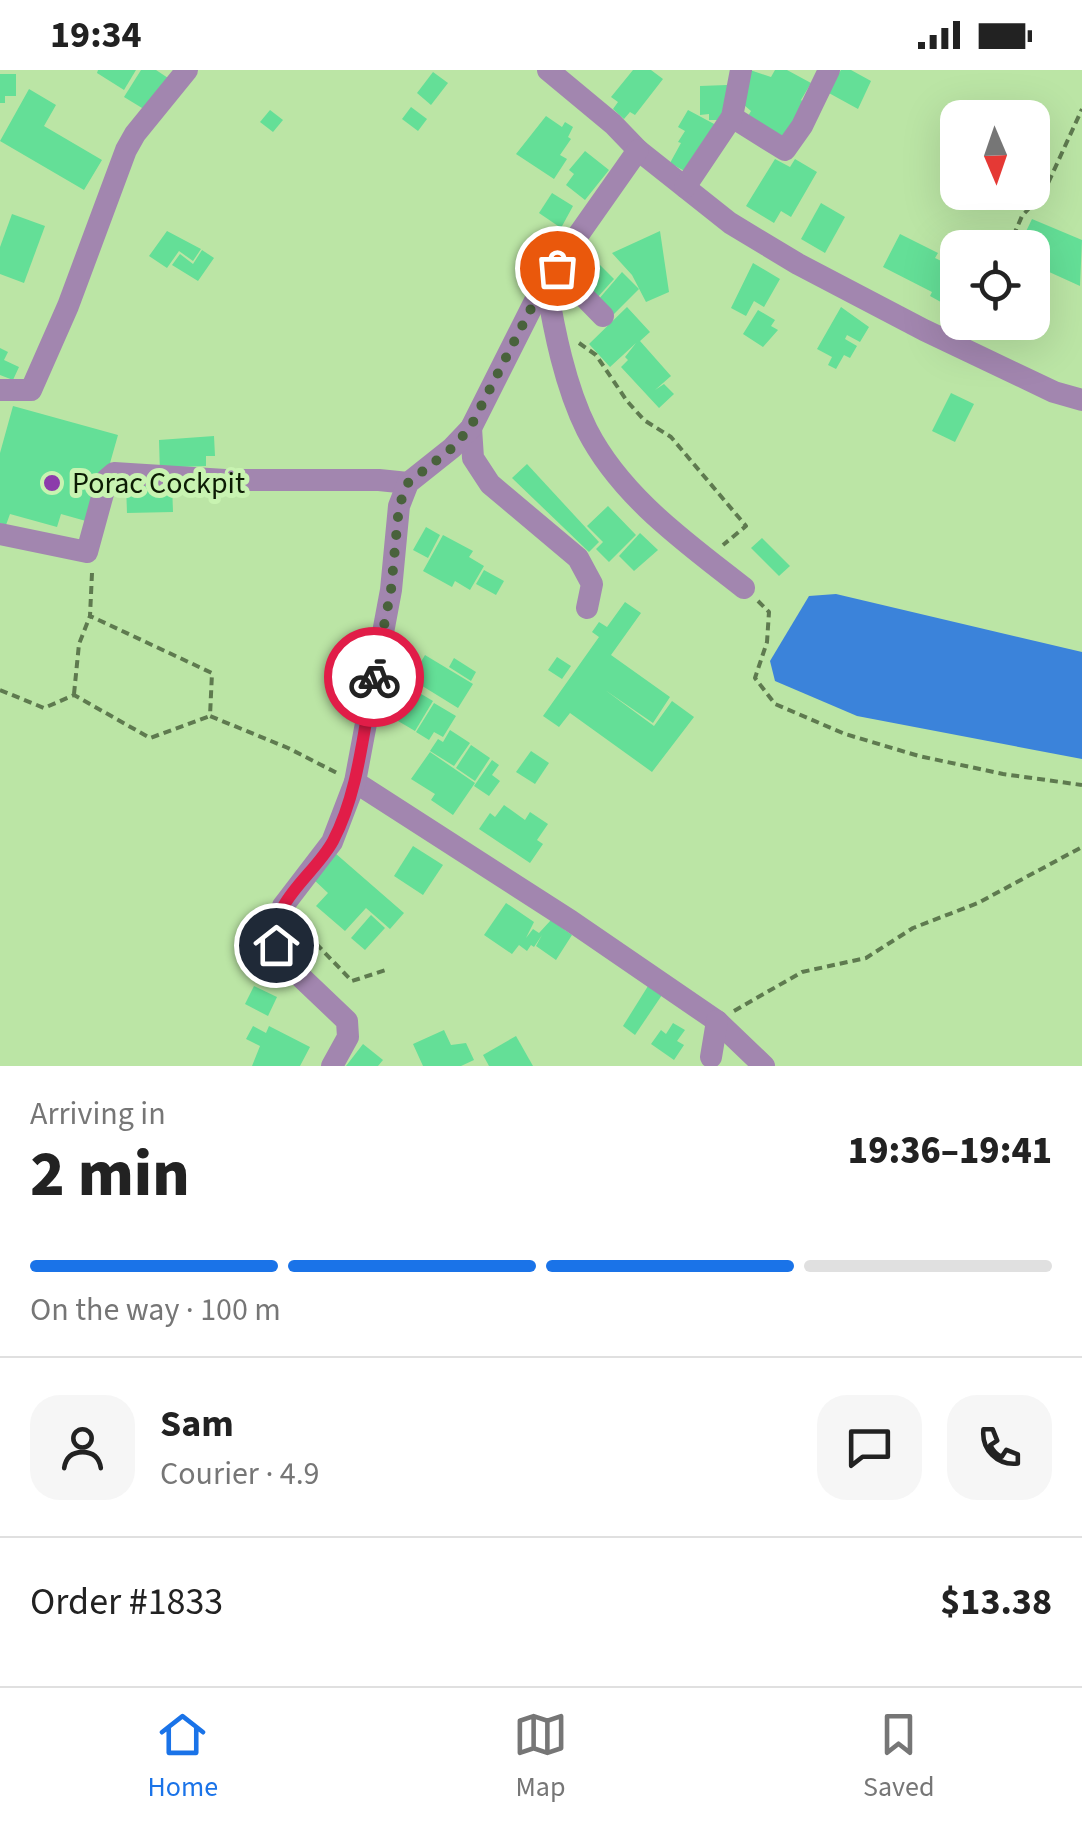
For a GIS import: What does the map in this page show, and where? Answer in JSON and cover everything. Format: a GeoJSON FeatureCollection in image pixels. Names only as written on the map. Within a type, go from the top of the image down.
{"type":"FeatureCollection","features":[{"type":"Feature","properties":{"kind":"street"},"geometry":{"type":"LineString","coordinates":[[0,390],[32,390],[126,150],[186,70]]}},
{"type":"Feature","properties":{"kind":"street"},"geometry":{"type":"LineString","coordinates":[[548,70],[638,150],[730,223],[798,264],[988,361],[1054,392],[1081,397]]}},
{"type":"Feature","properties":{"kind":"street"},"geometry":{"type":"LineString","coordinates":[[685,187],[732,117],[741,70]]}},
{"type":"Feature","properties":{"kind":"street"},"geometry":{"type":"LineString","coordinates":[[732,117],[785,150],[802,126],[829,70]]}},
{"type":"Feature","properties":{"kind":"street"},"geometry":{"type":"LineString","coordinates":[[332,1066],[348,1037],[347,1021],[284,961],[274,930],[282,906],[332,842],[355,782],[391,590],[399,506],[408,483],[452,448],[470,428],[551,275],[638,150]]}},
{"type":"Feature","properties":{"kind":"street"},"geometry":{"type":"LineString","coordinates":[[551,275],[603,316]]}},
{"type":"Feature","properties":{"kind":"street"},"geometry":{"type":"LineString","coordinates":[[551,275],[554,327],[588,433],[657,519],[744,588]]}},
{"type":"Feature","properties":{"kind":"street"},"geometry":{"type":"LineString","coordinates":[[470,428],[472,458],[490,484],[578,558],[592,584],[587,608]]}},
{"type":"Feature","properties":{"kind":"street"},"geometry":{"type":"LineString","coordinates":[[0,534],[88,552],[107,480],[114,472],[225,480],[408,483]]}},
{"type":"Feature","properties":{"kind":"street"},"geometry":{"type":"LineString","coordinates":[[355,782],[716,1021],[764,1066]]}},
{"type":"Feature","properties":{"kind":"street"},"geometry":{"type":"LineString","coordinates":[[712,1058],[716,1021]]}},
{"type":"Feature","properties":{"kind":"path"},"geometry":{"type":"LineString","coordinates":[[1016,230],[1022,216],[1044,192],[1082,108]]}},
{"type":"Feature","properties":{"kind":"path"},"geometry":{"type":"LineString","coordinates":[[554,327],[596,355],[626,401],[644,420],[671,438],[746,526],[705,557]]}},
{"type":"Feature","properties":{"kind":"path"},"geometry":{"type":"LineString","coordinates":[[74,695],[79,644],[90,616],[92,572],[88,552]]}},
{"type":"Feature","properties":{"kind":"path"},"geometry":{"type":"LineString","coordinates":[[744,588],[770,612],[767,642],[755,678],[775,704],[846,734],[918,756],[1082,785]]}},
{"type":"Feature","properties":{"kind":"path"},"geometry":{"type":"LineString","coordinates":[[90,616],[212,674],[210,716]]}},
{"type":"Feature","properties":{"kind":"path"},"geometry":{"type":"LineString","coordinates":[[0,690],[44,708],[74,695]]}},
{"type":"Feature","properties":{"kind":"path"},"geometry":{"type":"LineString","coordinates":[[74,695],[150,738],[210,716],[288,748],[355,782]]}},
{"type":"Feature","properties":{"kind":"path"},"geometry":{"type":"LineString","coordinates":[[716,1021],[802,972],[866,958],[912,928],[978,903],[1082,846]]}},
{"type":"Feature","properties":{"kind":"path"},"geometry":{"type":"LineString","coordinates":[[282,906],[352,981],[386,970]]}},
{"type":"Feature","properties":{"kind":"water"},"geometry":{"type":"Polygon","coordinates":[[[836,594],[1082,652],[1082,759],[857,716],[775,681],[770,661],[809,596],[836,594]]]}},
{"type":"Feature","properties":{"kind":"building"},"geometry":{"type":"Polygon","coordinates":[[[98,70],[136,70],[124,90],[98,70]]]}},
{"type":"Feature","properties":{"kind":"building"},"geometry":{"type":"Polygon","coordinates":[[[141,70],[156,70],[168,78],[147,111],[124,97],[141,70]]]}},
{"type":"Feature","properties":{"kind":"building"},"geometry":{"type":"Polygon","coordinates":[[[633,70],[651,70],[663,79],[635,115],[630,112],[624,119],[613,109],[618,102],[611,97],[633,70]]]}},
{"type":"Feature","properties":{"kind":"building"},"geometry":{"type":"Polygon","coordinates":[[[750,70],[771,77],[775,70],[787,70],[811,83],[801,100],[807,104],[786,140],[747,118],[751,111],[744,105],[750,70]]]}},
{"type":"Feature","properties":{"kind":"building"},"geometry":{"type":"Polygon","coordinates":[[[841,70],[851,70],[871,81],[858,109],[827,92],[841,70]]]}},
{"type":"Feature","properties":{"kind":"building"},"geometry":{"type":"Polygon","coordinates":[[[433,72],[448,83],[431,105],[417,93],[433,72]]]}},
{"type":"Feature","properties":{"kind":"building"},"geometry":{"type":"Polygon","coordinates":[[[0,74],[16,74],[16,96],[5,96],[5,103],[0,103],[0,74]]]}},
{"type":"Feature","properties":{"kind":"building"},"geometry":{"type":"Polygon","coordinates":[[[727,85],[727,120],[709,120],[709,114],[700,115],[700,86],[727,85]]]}},
{"type":"Feature","properties":{"kind":"building"},"geometry":{"type":"Polygon","coordinates":[[[29,89],[56,105],[44,126],[102,160],[84,190],[0,141],[29,89]]]}},
{"type":"Feature","properties":{"kind":"building"},"geometry":{"type":"Polygon","coordinates":[[[411,107],[427,119],[418,131],[402,119],[411,107]]]}},
{"type":"Feature","properties":{"kind":"building"},"geometry":{"type":"Polygon","coordinates":[[[270,110],[283,120],[273,132],[260,122],[270,110]]]}},
{"type":"Feature","properties":{"kind":"building"},"geometry":{"type":"Polygon","coordinates":[[[688,110],[716,125],[688,173],[670,163],[685,131],[678,127],[688,110]]]}},
{"type":"Feature","properties":{"kind":"building"},"geometry":{"type":"Polygon","coordinates":[[[546,116],[562,127],[565,122],[573,127],[568,137],[571,139],[560,155],[567,159],[554,179],[516,154],[546,116]]]}},
{"type":"Feature","properties":{"kind":"building"},"geometry":{"type":"Polygon","coordinates":[[[585,151],[609,170],[585,200],[566,185],[574,174],[569,170],[585,151]]]}},
{"type":"Feature","properties":{"kind":"building"},"geometry":{"type":"Polygon","coordinates":[[[775,159],[790,167],[795,159],[817,172],[791,217],[781,211],[774,223],[746,206],[775,159]]]}},
{"type":"Feature","properties":{"kind":"building"},"geometry":{"type":"Polygon","coordinates":[[[552,193],[573,206],[561,228],[539,213],[552,193]]]}},
{"type":"Feature","properties":{"kind":"building"},"geometry":{"type":"Polygon","coordinates":[[[821,203],[845,217],[825,253],[801,239],[821,203]]]}},
{"type":"Feature","properties":{"kind":"building"},"geometry":{"type":"Polygon","coordinates":[[[12,214],[45,226],[24,283],[0,274],[0,247],[12,214]]]}},
{"type":"Feature","properties":{"kind":"building"},"geometry":{"type":"Polygon","coordinates":[[[1032,219],[1082,240],[1080,286],[1050,272],[1050,230],[1027,230],[1032,219]]]}},
{"type":"Feature","properties":{"kind":"building"},"geometry":{"type":"Polygon","coordinates":[[[167,231],[201,249],[193,261],[179,251],[167,268],[149,256],[167,231]]]}},
{"type":"Feature","properties":{"kind":"building"},"geometry":{"type":"Polygon","coordinates":[[[660,231],[669,292],[646,302],[632,275],[612,253],[660,231]]]}},
{"type":"Feature","properties":{"kind":"building"},"geometry":{"type":"Polygon","coordinates":[[[900,234],[938,253],[935,258],[940,260],[940,302],[930,296],[932,292],[883,267],[900,234]]]}},
{"type":"Feature","properties":{"kind":"building"},"geometry":{"type":"Polygon","coordinates":[[[202,250],[214,258],[198,281],[172,265],[180,254],[193,264],[202,250]]]}},
{"type":"Feature","properties":{"kind":"building"},"geometry":{"type":"Polygon","coordinates":[[[583,253],[594,262],[578,280],[567,271],[583,253]]]}},
{"type":"Feature","properties":{"kind":"building"},"geometry":{"type":"Polygon","coordinates":[[[597,262],[614,279],[596,299],[578,283],[597,262]]]}},
{"type":"Feature","properties":{"kind":"building"},"geometry":{"type":"Polygon","coordinates":[[[753,263],[780,279],[764,307],[754,301],[746,316],[731,308],[753,263]]]}},
{"type":"Feature","properties":{"kind":"building"},"geometry":{"type":"Polygon","coordinates":[[[622,272],[639,289],[613,315],[598,300],[622,272]]]}},
{"type":"Feature","properties":{"kind":"building"},"geometry":{"type":"Polygon","coordinates":[[[627,307],[650,332],[640,341],[671,376],[655,390],[664,384],[674,394],[659,408],[621,367],[636,343],[610,367],[589,344],[627,307]]]}},
{"type":"Feature","properties":{"kind":"building"},"geometry":{"type":"Polygon","coordinates":[[[841,307],[869,327],[860,342],[847,335],[845,339],[857,346],[850,358],[844,355],[836,369],[828,365],[832,357],[817,349],[841,307]]]}},
{"type":"Feature","properties":{"kind":"building"},"geometry":{"type":"Polygon","coordinates":[[[758,310],[775,320],[771,326],[778,330],[763,347],[743,334],[758,310]]]}},
{"type":"Feature","properties":{"kind":"building"},"geometry":{"type":"Polygon","coordinates":[[[0,348],[8,352],[4,360],[19,367],[13,380],[0,375],[0,348]]]}},
{"type":"Feature","properties":{"kind":"building"},"geometry":{"type":"Polygon","coordinates":[[[951,393],[974,404],[955,442],[932,431],[951,393]]]}},
{"type":"Feature","properties":{"kind":"building","name":"Porac Cockpit"},"geometry":{"type":"Polygon","coordinates":[[[13,406],[118,435],[93,523],[61,514],[57,527],[10,514],[6,525],[0,523],[0,453],[13,406]]]}},
{"type":"Feature","properties":{"kind":"building"},"geometry":{"type":"Polygon","coordinates":[[[214,436],[215,456],[206,456],[206,466],[177,467],[160,474],[159,440],[214,436]]]}},
{"type":"Feature","properties":{"kind":"building"},"geometry":{"type":"Polygon","coordinates":[[[527,464],[599,542],[589,552],[512,478],[527,464]]]}},
{"type":"Feature","properties":{"kind":"building"},"geometry":{"type":"Polygon","coordinates":[[[172,483],[173,512],[127,513],[126,484],[172,483]]]}},
{"type":"Feature","properties":{"kind":"building"},"geometry":{"type":"Polygon","coordinates":[[[608,506],[636,535],[609,562],[596,549],[603,542],[587,526],[608,506]]]}},
{"type":"Feature","properties":{"kind":"building"},"geometry":{"type":"Polygon","coordinates":[[[426,527],[440,535],[428,558],[413,550],[426,527]]]}},
{"type":"Feature","properties":{"kind":"building"},"geometry":{"type":"Polygon","coordinates":[[[640,533],[658,550],[634,571],[619,556],[640,533]]]}},
{"type":"Feature","properties":{"kind":"building"},"geometry":{"type":"Polygon","coordinates":[[[443,535],[473,551],[469,557],[484,566],[470,590],[455,581],[452,587],[423,571],[443,535]]]}},
{"type":"Feature","properties":{"kind":"building"},"geometry":{"type":"Polygon","coordinates":[[[762,538],[790,566],[779,576],[751,548],[762,538]]]}},
{"type":"Feature","properties":{"kind":"building"},"geometry":{"type":"Polygon","coordinates":[[[484,570],[504,581],[496,595],[476,584],[484,570]]]}},
{"type":"Feature","properties":{"kind":"building"},"geometry":{"type":"Polygon","coordinates":[[[625,602],[641,613],[611,655],[670,697],[653,723],[605,690],[654,726],[672,701],[694,717],[652,772],[570,713],[559,727],[543,716],[599,637],[592,632],[599,622],[607,627],[625,602]]]}},
{"type":"Feature","properties":{"kind":"building"},"geometry":{"type":"Polygon","coordinates":[[[425,655],[473,684],[458,708],[411,679],[425,655]]]}},
{"type":"Feature","properties":{"kind":"building"},"geometry":{"type":"Polygon","coordinates":[[[557,657],[571,666],[562,679],[548,670],[557,657]]]}},
{"type":"Feature","properties":{"kind":"building"},"geometry":{"type":"Polygon","coordinates":[[[454,658],[476,672],[471,681],[449,667],[454,658]]]}},
{"type":"Feature","properties":{"kind":"building"},"geometry":{"type":"Polygon","coordinates":[[[411,688],[433,701],[415,731],[393,718],[411,688]]]}},
{"type":"Feature","properties":{"kind":"building"},"geometry":{"type":"Polygon","coordinates":[[[434,703],[456,716],[443,737],[434,732],[429,740],[416,732],[434,703]]]}},
{"type":"Feature","properties":{"kind":"building"},"geometry":{"type":"Polygon","coordinates":[[[450,730],[470,743],[454,766],[430,751],[438,739],[443,742],[450,730]]]}},
{"type":"Feature","properties":{"kind":"building"},"geometry":{"type":"Polygon","coordinates":[[[471,745],[490,758],[475,781],[456,768],[471,745]]]}},
{"type":"Feature","properties":{"kind":"building"},"geometry":{"type":"Polygon","coordinates":[[[531,751],[549,763],[535,784],[516,772],[531,751]]]}},
{"type":"Feature","properties":{"kind":"building"},"geometry":{"type":"Polygon","coordinates":[[[430,752],[475,783],[453,815],[431,800],[435,794],[411,779],[430,752]]]}},
{"type":"Feature","properties":{"kind":"building"},"geometry":{"type":"Polygon","coordinates":[[[492,760],[499,765],[492,775],[500,781],[489,796],[474,786],[492,760]]]}},
{"type":"Feature","properties":{"kind":"building"},"geometry":{"type":"Polygon","coordinates":[[[504,805],[525,820],[530,812],[548,824],[537,840],[543,844],[530,863],[479,829],[490,813],[495,817],[504,805]]]}},
{"type":"Feature","properties":{"kind":"building"},"geometry":{"type":"Polygon","coordinates":[[[413,846],[443,865],[423,895],[394,876],[413,846]]]}},
{"type":"Feature","properties":{"kind":"building"},"geometry":{"type":"Polygon","coordinates":[[[335,853],[404,913],[390,929],[366,908],[345,931],[316,906],[328,893],[312,878],[335,853]]]}},
{"type":"Feature","properties":{"kind":"building"},"geometry":{"type":"Polygon","coordinates":[[[506,903],[534,922],[526,938],[533,929],[539,933],[551,920],[572,935],[556,960],[536,946],[542,935],[534,947],[531,945],[527,951],[519,945],[512,954],[484,935],[506,903]]]}},
{"type":"Feature","properties":{"kind":"building"},"geometry":{"type":"Polygon","coordinates":[[[371,915],[385,928],[365,950],[351,938],[371,915]]]}},
{"type":"Feature","properties":{"kind":"building"},"geometry":{"type":"Polygon","coordinates":[[[254,986],[277,997],[268,1016],[245,1004],[254,986]]]}},
{"type":"Feature","properties":{"kind":"building"},"geometry":{"type":"Polygon","coordinates":[[[648,986],[662,995],[635,1035],[623,1026],[648,986]]]}},
{"type":"Feature","properties":{"kind":"building"},"geometry":{"type":"Polygon","coordinates":[[[673,1023],[685,1030],[677,1041],[684,1045],[674,1060],[651,1044],[661,1030],[666,1034],[673,1023]]]}},
{"type":"Feature","properties":{"kind":"building"},"geometry":{"type":"Polygon","coordinates":[[[253,1026],[266,1033],[269,1026],[310,1047],[300,1066],[252,1066],[260,1046],[246,1039],[253,1026]]]}},
{"type":"Feature","properties":{"kind":"building"},"geometry":{"type":"Polygon","coordinates":[[[444,1030],[451,1045],[466,1043],[474,1060],[461,1066],[423,1066],[413,1044],[444,1030]]]}},
{"type":"Feature","properties":{"kind":"building"},"geometry":{"type":"Polygon","coordinates":[[[516,1036],[533,1066],[489,1066],[483,1055],[516,1036]]]}},
{"type":"Feature","properties":{"kind":"building"},"geometry":{"type":"Polygon","coordinates":[[[363,1044],[383,1060],[378,1066],[346,1066],[363,1044]]]}},
{"type":"Feature","properties":{"kind":"way so far"},"geometry":{"type":"LineString","coordinates":[[374,677],[391,590],[399,506],[408,483],[452,448],[470,428],[543,285],[557,268]]}},
{"type":"Feature","properties":{"kind":"place","name":"Porac Cockpit"},"geometry":{"type":"Point","coordinates":[52,483]}},
{"type":"Feature","properties":{"kind":"route"},"geometry":{"type":"LineString","coordinates":[[276,945],[274,930],[282,906],[332,842],[355,782],[374,677]]}}]}
